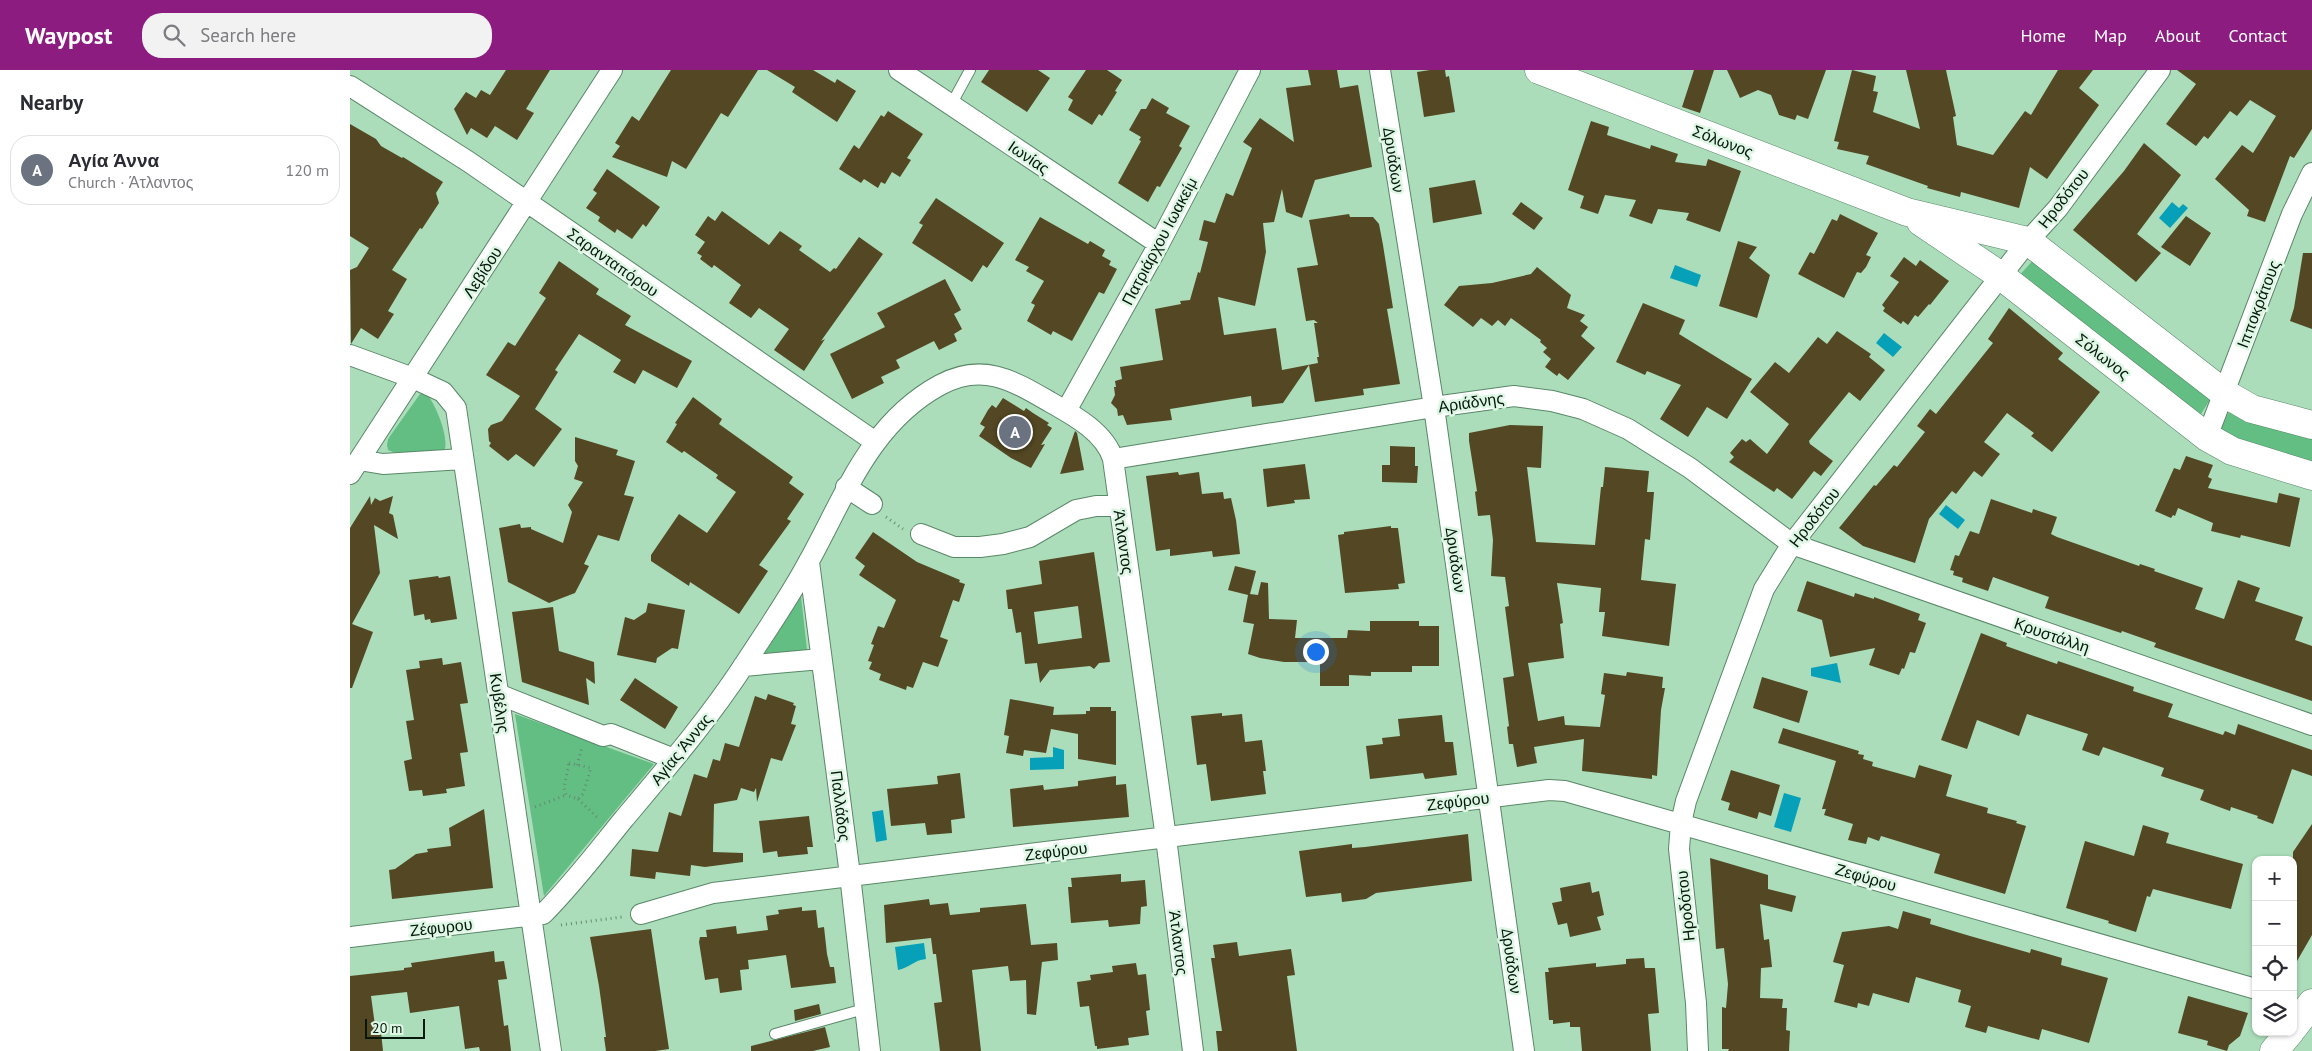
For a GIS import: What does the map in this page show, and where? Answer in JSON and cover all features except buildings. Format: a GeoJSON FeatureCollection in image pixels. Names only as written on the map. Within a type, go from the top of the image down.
{"type":"FeatureCollection","features":[{"type":"Feature","properties":{"kind":"street","name":"Λεβίδου"},"geometry":{"type":"LineString","coordinates":[[355,467],[612,70]]}},
{"type":"Feature","properties":{"kind":"street","name":"Ιωνίας"},"geometry":{"type":"LineString","coordinates":[[899,70],[1159,244]]}},
{"type":"Feature","properties":{"kind":"street","name":"Πατριάρχου Ιωακείμ"},"geometry":{"type":"LineString","coordinates":[[1066,411],[1159,244],[1250,70]]}},
{"type":"Feature","properties":{"kind":"street","name":"Δρυάδων"},"geometry":{"type":"LineString","coordinates":[[1380,70],[1434,407],[1524,1051]]}},
{"type":"Feature","properties":{"kind":"street","name":"Σόλωνος"},"geometry":{"type":"LineString","coordinates":[[1539,70],[1907,212],[2028,241],[2224,392],[2252,408],[2312,425]]}},
{"type":"Feature","properties":{"kind":"street","name":"Ηροδότου"},"geometry":{"type":"LineString","coordinates":[[1698,1051],[1696,1003],[1679,849],[1681,824],[1690,792],[1764,589],[1792,544],[2028,241],[2058,208],[2160,70]]}},
{"type":"Feature","properties":{"kind":"street","name":"Σαρανταπόρου"},"geometry":{"type":"LineString","coordinates":[[350,86],[468,162],[874,441]]}},
{"type":"Feature","properties":{"kind":"street","name":"Ιπποκράτους"},"geometry":{"type":"LineString","coordinates":[[2207,437],[2292,214],[2312,172]]}},
{"type":"Feature","properties":{"kind":"street","name":"Σόλωνος"},"geometry":{"type":"LineString","coordinates":[[1907,212],[2001,276],[2207,437],[2232,451],[2312,476]]}},
{"type":"Feature","properties":{"kind":"street","name":"Κυβέλης"},"geometry":{"type":"LineString","coordinates":[[350,355],[414,378],[442,392],[456,408],[516,814],[537,915],[551,1051]]}},
{"type":"Feature","properties":{"kind":"street","name":"Άτλαντος"},"geometry":{"type":"LineString","coordinates":[[809,562],[846,488],[874,441],[899,414],[914,402],[940,385],[962,376],[996,376],[1016,382],[1066,411],[1099,436],[1110,449],[1113,459],[1166,838],[1193,1051]]}},
{"type":"Feature","properties":{"kind":"street","name":"Αριάδνης"},"geometry":{"type":"LineString","coordinates":[[1113,459],[1434,407],[1514,396],[1552,401],[1583,409],[1628,429],[1690,468],[1792,544]]}},
{"type":"Feature","properties":{"kind":"street"},"geometry":{"type":"LineString","coordinates":[[355,467],[463,459]]}},
{"type":"Feature","properties":{"kind":"street"},"geometry":{"type":"LineString","coordinates":[[846,488],[872,504]]}},
{"type":"Feature","properties":{"kind":"street"},"geometry":{"type":"LineString","coordinates":[[921,534],[954,547],[980,548],[1030,537],[1076,510],[1096,506],[1119,506]]}},
{"type":"Feature","properties":{"kind":"street","name":"Κρυστάλλη"},"geometry":{"type":"LineString","coordinates":[[1792,544],[2312,725]]}},
{"type":"Feature","properties":{"kind":"street","name":"Παλλάδος"},"geometry":{"type":"LineString","coordinates":[[809,562],[850,875],[870,1051]]}},
{"type":"Feature","properties":{"kind":"street","name":"Αγίας Άννας"},"geometry":{"type":"LineString","coordinates":[[537,915],[613,833],[707,719],[809,562]]}},
{"type":"Feature","properties":{"kind":"street"},"geometry":{"type":"LineString","coordinates":[[743,666],[821,659]]}},
{"type":"Feature","properties":{"kind":"street"},"geometry":{"type":"LineString","coordinates":[[498,694],[603,736],[611,734],[674,759]]}},
{"type":"Feature","properties":{"kind":"street","name":"Ζεφύρου"},"geometry":{"type":"LineString","coordinates":[[641,914],[713,893],[1550,790],[1565,791],[2252,988]]}},
{"type":"Feature","properties":{"kind":"street","name":"Ζέφυρου"},"geometry":{"type":"LineString","coordinates":[[350,937],[537,915]]}},
{"type":"Feature","properties":{"kind":"street"},"geometry":{"type":"LineString","coordinates":[[2297,1021],[2307,1003]]}},
{"type":"Feature","properties":{"kind":"street"},"geometry":{"type":"LineString","coordinates":[[2274,1051],[2287,1036]]}},
{"type":"Feature","properties":{"kind":"lane"},"geometry":{"type":"LineString","coordinates":[[951,105],[970,70]]}},
{"type":"Feature","properties":{"kind":"lane"},"geometry":{"type":"LineString","coordinates":[[776,1034],[864,1010]]}},
{"type":"Feature","properties":{"kind":"path"},"geometry":{"type":"LineString","coordinates":[[872,504],[899,528],[921,534]]}},
{"type":"Feature","properties":{"kind":"path"},"geometry":{"type":"LineString","coordinates":[[566,795],[564,788],[570,763],[591,768],[583,794],[578,799]]}},
{"type":"Feature","properties":{"kind":"path"},"geometry":{"type":"LineString","coordinates":[[516,814],[566,795],[578,799],[613,833]]}},
{"type":"Feature","properties":{"kind":"path"},"geometry":{"type":"LineString","coordinates":[[537,915],[561,925],[641,914]]}},
{"type":"Feature","properties":{"kind":"green space"},"geometry":{"type":"Polygon","coordinates":[[[2037,256],[2213,395],[2199,417],[2016,279],[2037,256]]]}},
{"type":"Feature","properties":{"kind":"green space"},"geometry":{"type":"Polygon","coordinates":[[[420,394],[427,394],[434,406],[443,428],[445,449],[438,452],[393,452],[388,450],[388,439],[420,394]]]}},
{"type":"Feature","properties":{"kind":"green space"},"geometry":{"type":"Polygon","coordinates":[[[2230,409],[2312,439],[2312,464],[2248,444],[2221,429],[2230,409]]]}},
{"type":"Feature","properties":{"kind":"green space"},"geometry":{"type":"Polygon","coordinates":[[[801,596],[807,650],[764,654],[801,596]]]}},
{"type":"Feature","properties":{"kind":"green space"},"geometry":{"type":"Polygon","coordinates":[[[515,714],[654,764],[544,896],[515,714]]]}},
{"type":"Feature","properties":{"kind":"water"},"geometry":{"type":"Polygon","coordinates":[[[2172,202],[2179,208],[2183,204],[2188,208],[2170,228],[2159,218],[2172,202]]]}},
{"type":"Feature","properties":{"kind":"water"},"geometry":{"type":"Polygon","coordinates":[[[1675,265],[1701,275],[1697,287],[1670,278],[1675,265]]]}},
{"type":"Feature","properties":{"kind":"water"},"geometry":{"type":"Polygon","coordinates":[[[1884,333],[1902,347],[1893,357],[1876,343],[1884,333]]]}},
{"type":"Feature","properties":{"kind":"water"},"geometry":{"type":"Polygon","coordinates":[[[1946,505],[1965,520],[1958,529],[1939,514],[1946,505]]]}},
{"type":"Feature","properties":{"kind":"water"},"geometry":{"type":"Polygon","coordinates":[[[1837,663],[1841,683],[1811,676],[1811,668],[1837,663]]]}},
{"type":"Feature","properties":{"kind":"water"},"geometry":{"type":"Polygon","coordinates":[[[1053,747],[1064,750],[1064,769],[1030,770],[1030,758],[1053,757],[1053,747]]]}},
{"type":"Feature","properties":{"kind":"water"},"geometry":{"type":"Polygon","coordinates":[[[1784,793],[1801,798],[1791,832],[1774,827],[1784,793]]]}},
{"type":"Feature","properties":{"kind":"water"},"geometry":{"type":"Polygon","coordinates":[[[883,810],[887,840],[876,842],[872,812],[883,810]]]}},
{"type":"Feature","properties":{"kind":"water"},"geometry":{"type":"Polygon","coordinates":[[[924,943],[926,959],[898,970],[895,947],[924,943]]]}},
{"type":"Feature","properties":{"kind":"place","name":"Αγία Άννα"},"geometry":{"type":"Point","coordinates":[1015,432]}}]}
